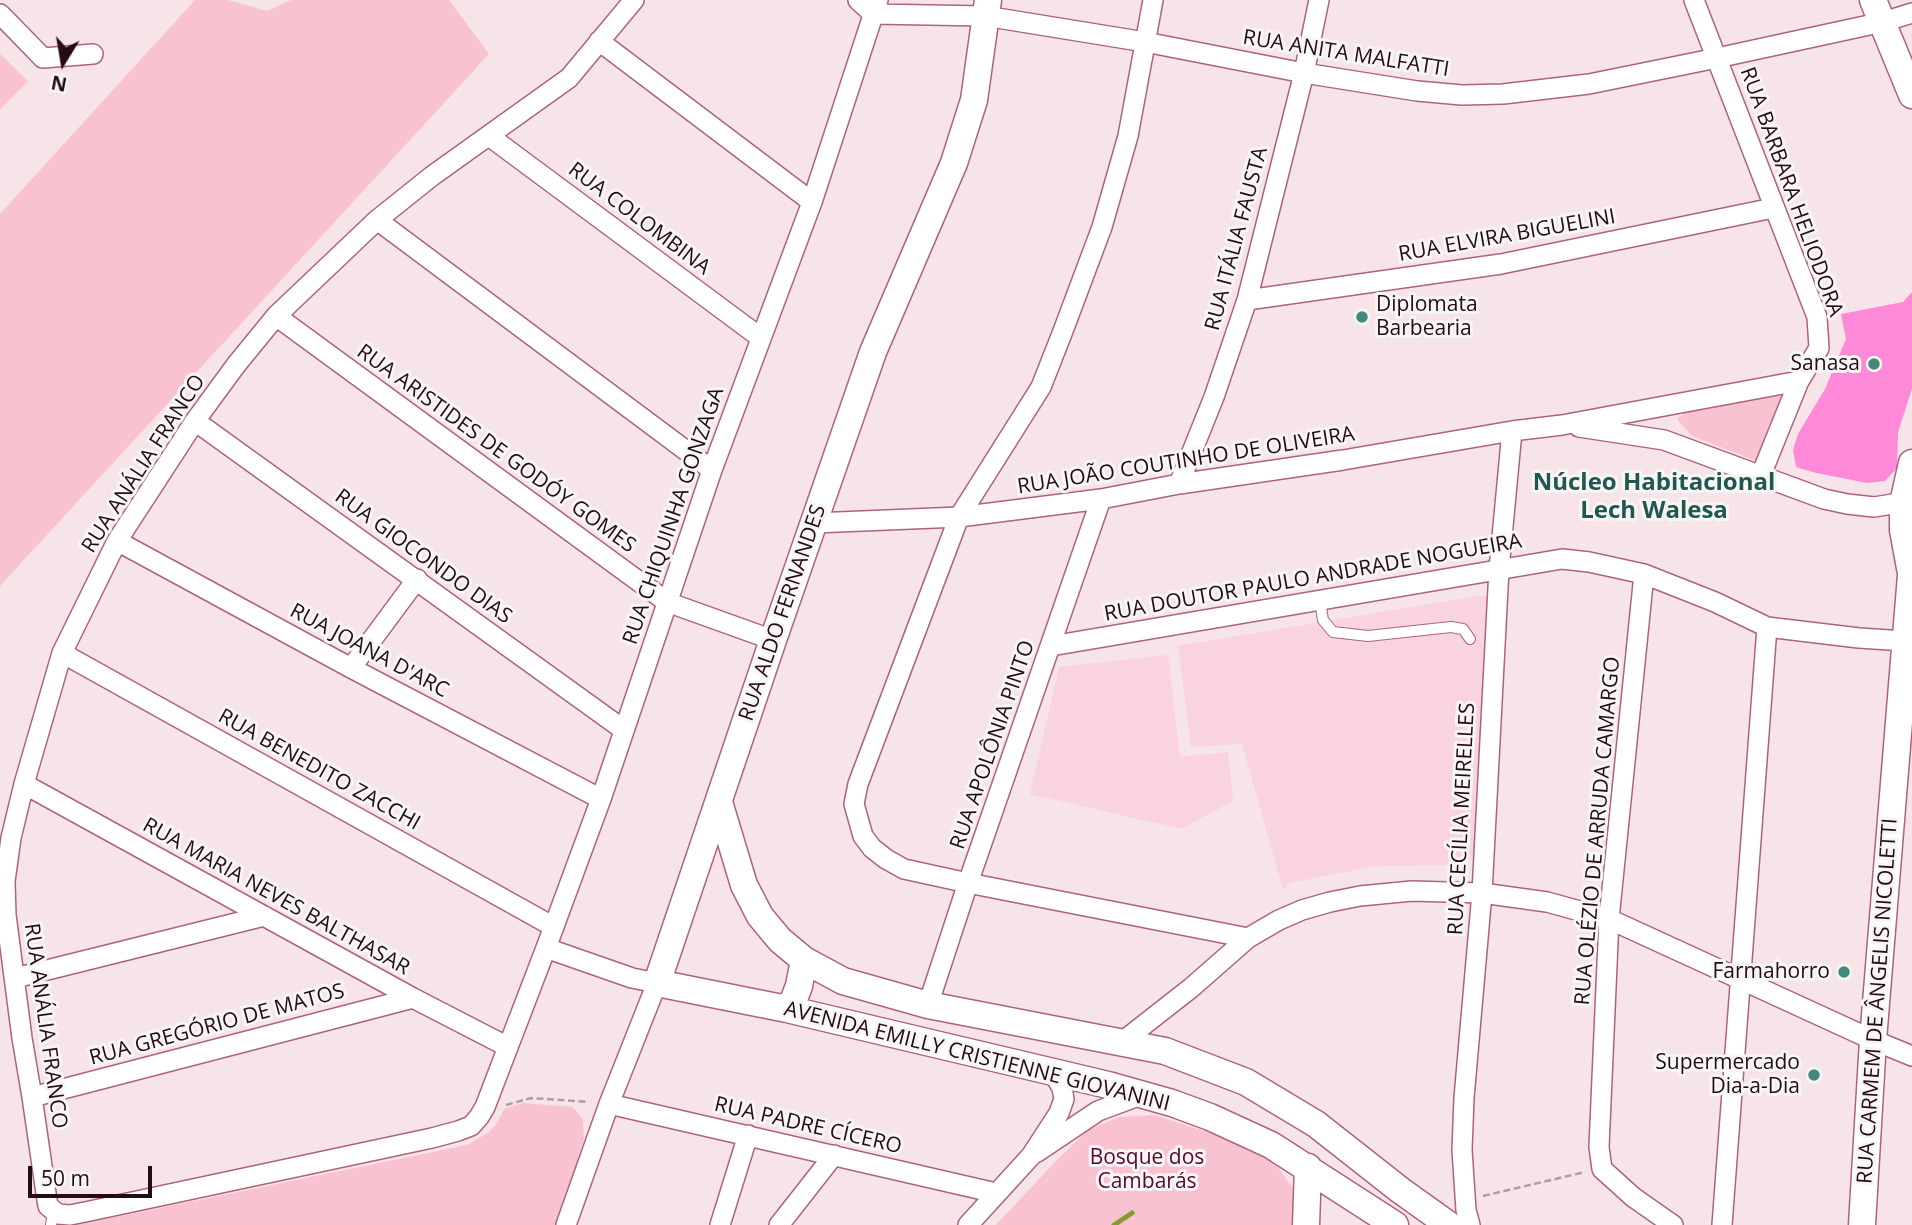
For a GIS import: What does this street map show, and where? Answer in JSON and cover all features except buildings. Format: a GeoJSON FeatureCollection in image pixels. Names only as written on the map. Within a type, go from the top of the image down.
{"type":"FeatureCollection","features":[{"type":"Feature","properties":{"kind":"street","name":"RUA ANÁLIA FRANCO"},"geometry":{"type":"LineString","coordinates":[[50,1212],[22,1038],[6,915],[5,881],[10,838],[62,653],[117,541],[195,421],[276,316],[377,220],[432,176],[569,78],[634,0]]}},
{"type":"Feature","properties":{"kind":"street"},"geometry":{"type":"LineString","coordinates":[[858,0],[876,7]]}},
{"type":"Feature","properties":{"kind":"street"},"geometry":{"type":"LineString","coordinates":[[1153,0],[1128,136],[1117,175],[1101,227],[1046,376],[959,517],[858,784],[855,804],[863,836],[872,848],[904,869],[1248,939]]}},
{"type":"Feature","properties":{"kind":"street","name":"RUA ITÁLIA FAUSTA"},"geometry":{"type":"LineString","coordinates":[[1179,484],[1214,397],[1247,300],[1304,73],[1319,0]]}},
{"type":"Feature","properties":{"kind":"street","name":"RUA BARBARA HELIODORA"},"geometry":{"type":"LineString","coordinates":[[1694,0],[1817,317],[1819,348],[1799,381],[1761,475]]}},
{"type":"Feature","properties":{"kind":"street","name":"RUA ANITA MALFATTI"},"geometry":{"type":"LineString","coordinates":[[876,7],[987,8],[1304,73],[1417,91],[1462,95],[1503,94],[1589,83],[1717,58],[1878,11],[1912,13]]}},
{"type":"Feature","properties":{"kind":"street","name":"RUA CHIQUINHA GONZAGA"},"geometry":{"type":"LineString","coordinates":[[485,1107],[601,799],[712,470],[812,202],[876,7]]}},
{"type":"Feature","properties":{"kind":"street","name":"RUA ALDO FERNANDES"},"geometry":{"type":"LineString","coordinates":[[566,1225],[609,1104],[657,982],[772,640],[873,352],[954,163],[974,100],[987,8]]}},
{"type":"Feature","properties":{"kind":"street"},"geometry":{"type":"LineString","coordinates":[[1878,11],[1912,95]]}},
{"type":"Feature","properties":{"kind":"street"},"geometry":{"type":"LineString","coordinates":[[0,14],[43,58],[93,54]]}},
{"type":"Feature","properties":{"kind":"street"},"geometry":{"type":"LineString","coordinates":[[599,41],[812,202]]}},
{"type":"Feature","properties":{"kind":"street","name":"RUA COLOMBINA"},"geometry":{"type":"LineString","coordinates":[[489,136],[761,338]]}},
{"type":"Feature","properties":{"kind":"street","name":"RUA ELVIRA BIGUELINI"},"geometry":{"type":"LineString","coordinates":[[1247,300],[1502,264],[1773,208]]}},
{"type":"Feature","properties":{"kind":"street"},"geometry":{"type":"LineString","coordinates":[[377,220],[712,470]]}},
{"type":"Feature","properties":{"kind":"street","name":"RUA ARISTIDES DE GODÓY GOMES"},"geometry":{"type":"LineString","coordinates":[[276,316],[667,602],[772,640]]}},
{"type":"Feature","properties":{"kind":"street"},"geometry":{"type":"LineString","coordinates":[[1562,425],[1799,381]]}},
{"type":"Feature","properties":{"kind":"street"},"geometry":{"type":"LineString","coordinates":[[1664,440],[1665,423],[1672,405]]}},
{"type":"Feature","properties":{"kind":"street","name":"RUA GIOCONDO DIAS"},"geometry":{"type":"LineString","coordinates":[[195,421],[624,730]]}},
{"type":"Feature","properties":{"kind":"street"},"geometry":{"type":"LineString","coordinates":[[1562,425],[1664,440],[1824,499],[1874,507],[1908,502]]}},
{"type":"Feature","properties":{"kind":"street","name":"RUA JOÃO COUTINHO DE OLIVEIRA"},"geometry":{"type":"LineString","coordinates":[[814,523],[959,517],[1101,499],[1179,484],[1562,425]]}},
{"type":"Feature","properties":{"kind":"street","name":"RUA CECÍLIA MEIRELLES"},"geometry":{"type":"LineString","coordinates":[[1461,1217],[1464,1098],[1482,893],[1499,569],[1512,431]]}},
{"type":"Feature","properties":{"kind":"street","name":"RUA CARMEM DE ÂNGELIS NICOLETTI"},"geometry":{"type":"LineString","coordinates":[[1862,1225],[1872,1040],[1911,565],[1903,530],[1912,463]]}},
{"type":"Feature","properties":{"kind":"street","name":"RUA APOLÔNIA PINTO"},"geometry":{"type":"LineString","coordinates":[[928,1005],[1101,499]]}},
{"type":"Feature","properties":{"kind":"street","name":"RUA JOANA D'ARC"},"geometry":{"type":"LineString","coordinates":[[117,541],[601,799]]}},
{"type":"Feature","properties":{"kind":"street","name":"RUA DOUTOR PAULO ANDRADE NOGUEIRA"},"geometry":{"type":"LineString","coordinates":[[1051,646],[1562,559],[1644,574],[1715,602],[1767,627],[1905,641]]}},
{"type":"Feature","properties":{"kind":"street","name":"RUA OLÉZIO DE ARRUDA CAMARGO"},"geometry":{"type":"LineString","coordinates":[[1602,1168],[1599,1147],[1609,919],[1644,574]]}},
{"type":"Feature","properties":{"kind":"street"},"geometry":{"type":"LineString","coordinates":[[351,668],[417,579]]}},
{"type":"Feature","properties":{"kind":"street"},"geometry":{"type":"LineString","coordinates":[[1722,1225],[1767,627]]}},
{"type":"Feature","properties":{"kind":"street","name":"RUA BENEDITO ZACCHI"},"geometry":{"type":"LineString","coordinates":[[62,653],[554,927]]}},
{"type":"Feature","properties":{"kind":"street","name":"RUA MARIA NEVES BALTHASAR"},"geometry":{"type":"LineString","coordinates":[[24,784],[412,998],[508,1046]]}},
{"type":"Feature","properties":{"kind":"street","name":"AVENIDA EMILLY CRISTIENNE GIOVANINI"},"geometry":{"type":"LineString","coordinates":[[719,802],[744,884],[760,916],[780,940],[804,960],[843,981],[928,1005],[1165,1051],[1208,1067],[1246,1082],[1279,1100],[1316,1124],[1400,1190],[1461,1217]]}},
{"type":"Feature","properties":{"kind":"street"},"geometry":{"type":"LineString","coordinates":[[1122,1042],[1248,939],[1279,920],[1301,910],[1350,898],[1412,891],[1482,893],[1547,902],[1609,919],[1912,1056]]}},
{"type":"Feature","properties":{"kind":"street"},"geometry":{"type":"LineString","coordinates":[[15,978],[264,916]]}},
{"type":"Feature","properties":{"kind":"street"},"geometry":{"type":"LineString","coordinates":[[547,948],[632,978],[657,982]]}},
{"type":"Feature","properties":{"kind":"street"},"geometry":{"type":"LineString","coordinates":[[787,1009],[799,986],[804,960]]}},
{"type":"Feature","properties":{"kind":"street"},"geometry":{"type":"LineString","coordinates":[[839,1022],[831,1015],[830,1006],[836,988],[843,981]]}},
{"type":"Feature","properties":{"kind":"street","name":"AVENIDA EMILLY CRISTIENNE GIOVANINI"},"geometry":{"type":"LineString","coordinates":[[657,982],[787,1009],[1108,1085],[1172,1103],[1271,1145],[1395,1225]]}},
{"type":"Feature","properties":{"kind":"street","name":"RUA GREGÓRIO DE MATOS"},"geometry":{"type":"LineString","coordinates":[[32,1097],[412,998]]}},
{"type":"Feature","properties":{"kind":"street"},"geometry":{"type":"LineString","coordinates":[[968,1225],[1031,1156],[1059,1113],[1064,1099],[1062,1088],[1053,1072]]}},
{"type":"Feature","properties":{"kind":"street"},"geometry":{"type":"LineString","coordinates":[[1031,1156],[1098,1111],[1142,1095]]}},
{"type":"Feature","properties":{"kind":"street","name":"RUA PADRE CÍCERO"},"geometry":{"type":"LineString","coordinates":[[609,1104],[996,1193]]}},
{"type":"Feature","properties":{"kind":"street"},"geometry":{"type":"LineString","coordinates":[[50,1212],[63,1216],[90,1211],[446,1134],[471,1126],[485,1107]]}},
{"type":"Feature","properties":{"kind":"street"},"geometry":{"type":"LineString","coordinates":[[720,1225],[748,1135]]}},
{"type":"Feature","properties":{"kind":"street"},"geometry":{"type":"LineString","coordinates":[[779,1225],[834,1155]]}},
{"type":"Feature","properties":{"kind":"street"},"geometry":{"type":"LineString","coordinates":[[1306,1225],[1308,1167]]}},
{"type":"Feature","properties":{"kind":"street"},"geometry":{"type":"LineString","coordinates":[[1602,1168],[1633,1197],[1673,1225]]}},
{"type":"Feature","properties":{"kind":"lane"},"geometry":{"type":"LineString","coordinates":[[1320,600],[1323,620],[1334,632],[1368,636],[1451,627],[1463,629],[1470,639]]}},
{"type":"Feature","properties":{"kind":"path"},"geometry":{"type":"LineString","coordinates":[[485,1107],[503,1106],[531,1098],[609,1104]]}},
{"type":"Feature","properties":{"kind":"path"},"geometry":{"type":"LineString","coordinates":[[1461,1217],[1602,1168]]}},
{"type":"Feature","properties":{"kind":"shaded area"},"geometry":{"type":"Polygon","coordinates":[[[1479,596],[1493,597],[1476,853],[1464,865],[1376,866],[1290,883],[1283,890],[1242,744],[1191,747],[1178,646],[1479,596]]]}},
{"type":"Feature","properties":{"kind":"shaded area"},"geometry":{"type":"Polygon","coordinates":[[[1168,655],[1180,757],[1228,752],[1233,801],[1181,829],[1030,794],[1059,667],[1168,655]]]}},
{"type":"Feature","properties":{"kind":"green space"},"geometry":{"type":"Polygon","coordinates":[[[195,0],[228,0],[267,11],[291,0],[449,0],[489,54],[0,586],[0,214],[195,0]]]}},
{"type":"Feature","properties":{"kind":"green space"},"geometry":{"type":"Polygon","coordinates":[[[0,54],[28,81],[0,110],[0,54]]]}},
{"type":"Feature","properties":{"kind":"green space"},"geometry":{"type":"Polygon","coordinates":[[[1790,389],[1759,462],[1692,436],[1677,419],[1696,404],[1790,389]]]}},
{"type":"Feature","properties":{"kind":"green space"},"geometry":{"type":"Polygon","coordinates":[[[523,1103],[572,1107],[583,1119],[584,1139],[557,1225],[77,1225],[469,1144],[489,1132],[504,1109],[523,1103]]]}},
{"type":"Feature","properties":{"kind":"green space","name":"Bosque dos Cambarás"},"geometry":{"type":"Polygon","coordinates":[[[1154,1115],[1235,1141],[1273,1160],[1294,1190],[1297,1225],[996,1225],[1088,1130],[1119,1117],[1154,1115]]]}},
{"type":"Feature","properties":{"kind":"waterway"},"geometry":{"type":"LineString","coordinates":[[1114,1225],[1132,1213]]}},
{"type":"Feature","properties":{"kind":"place","name":"Diplomata Barbearia"},"geometry":{"type":"Point","coordinates":[1362,317]}},
{"type":"Feature","properties":{"kind":"place","name":"Sanasa"},"geometry":{"type":"Point","coordinates":[1874,364]}},
{"type":"Feature","properties":{"kind":"place","name":"Farmahorro"},"geometry":{"type":"Point","coordinates":[1844,972]}},
{"type":"Feature","properties":{"kind":"place","name":"Supermercado Dia-a-Dia"},"geometry":{"type":"Point","coordinates":[1814,1075]}},
{"type":"Feature","properties":{"kind":"district","name":"Núcleo Habitacional Lech Walesa"},"geometry":{"type":"Point","coordinates":[1654,497]}}]}
